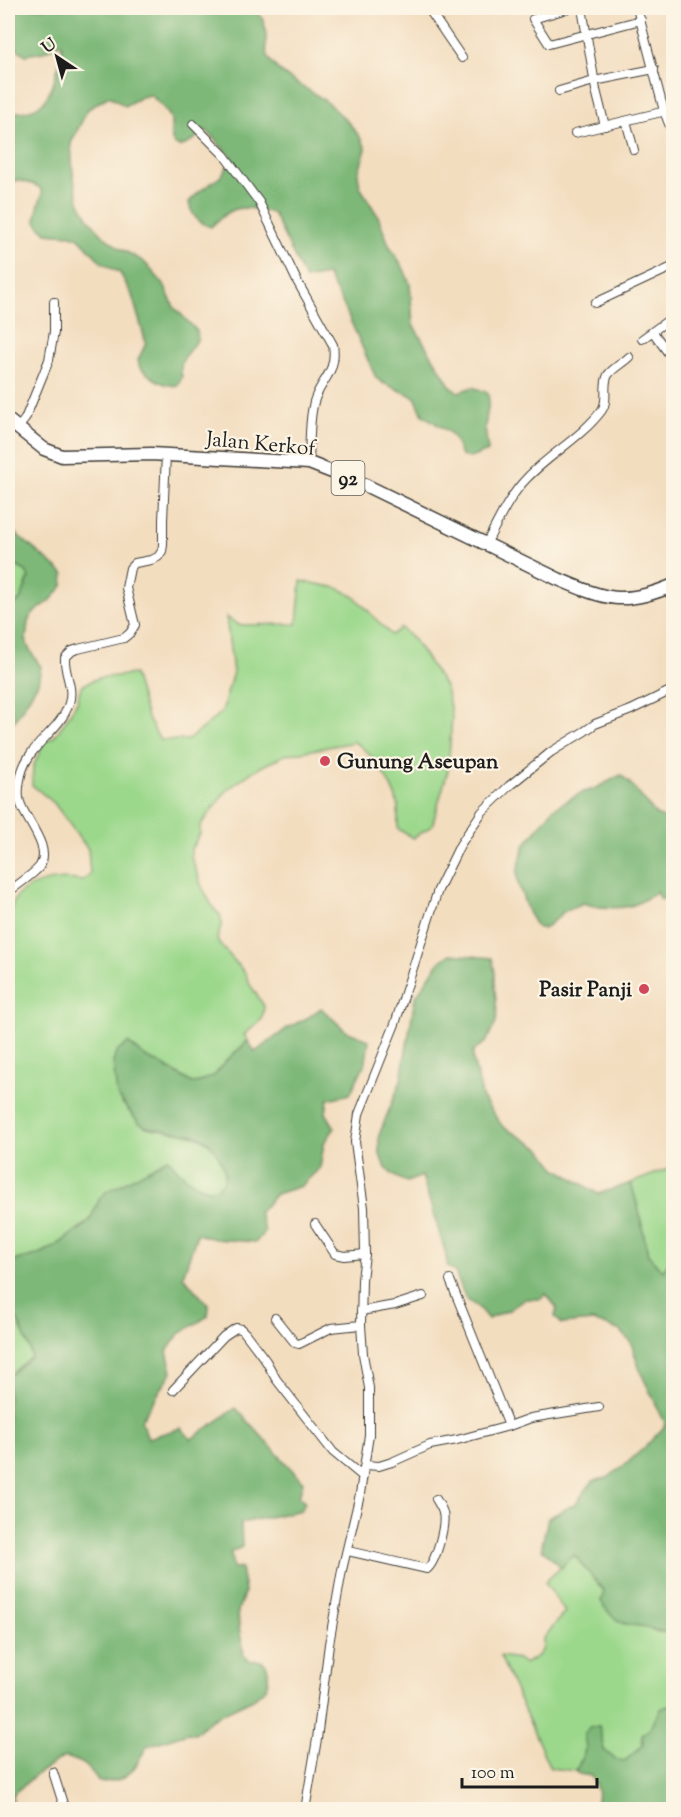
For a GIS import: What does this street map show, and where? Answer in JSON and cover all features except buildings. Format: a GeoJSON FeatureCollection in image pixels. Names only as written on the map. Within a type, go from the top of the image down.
{"type":"FeatureCollection","features":[{"type":"Feature","properties":{"kind":"main road","name":"Jalan Kerkof"},"geometry":{"type":"LineString","coordinates":[[8,420],[44,449],[63,456],[166,455],[309,463],[374,489],[558,579],[603,596],[620,599],[636,597],[670,587]]}},
{"type":"Feature","properties":{"kind":"street"},"geometry":{"type":"LineString","coordinates":[[429,8],[462,58]]}},
{"type":"Feature","properties":{"kind":"street"},"geometry":{"type":"LineString","coordinates":[[570,8],[535,17],[532,20],[549,44],[641,20]]}},
{"type":"Feature","properties":{"kind":"street"},"geometry":{"type":"LineString","coordinates":[[582,8],[594,81],[606,126]]}},
{"type":"Feature","properties":{"kind":"street"},"geometry":{"type":"LineString","coordinates":[[638,8],[664,111],[672,126],[674,137]]}},
{"type":"Feature","properties":{"kind":"street"},"geometry":{"type":"LineString","coordinates":[[559,91],[594,81],[654,69]]}},
{"type":"Feature","properties":{"kind":"street"},"geometry":{"type":"LineString","coordinates":[[575,133],[674,109]]}},
{"type":"Feature","properties":{"kind":"street"},"geometry":{"type":"LineString","coordinates":[[626,121],[634,150]]}},
{"type":"Feature","properties":{"kind":"street"},"geometry":{"type":"LineString","coordinates":[[193,124],[224,155],[259,202],[297,281],[333,345],[332,368],[313,403],[309,463]]}},
{"type":"Feature","properties":{"kind":"street"},"geometry":{"type":"LineString","coordinates":[[595,303],[674,266]]}},
{"type":"Feature","properties":{"kind":"street"},"geometry":{"type":"LineString","coordinates":[[18,428],[25,419],[50,360],[54,332],[54,302]]}},
{"type":"Feature","properties":{"kind":"street"},"geometry":{"type":"LineString","coordinates":[[642,339],[674,315]]}},
{"type":"Feature","properties":{"kind":"street"},"geometry":{"type":"LineString","coordinates":[[653,332],[674,361]]}},
{"type":"Feature","properties":{"kind":"street"},"geometry":{"type":"LineString","coordinates":[[486,544],[526,478],[601,411],[604,406],[606,380],[609,373],[629,357]]}},
{"type":"Feature","properties":{"kind":"street"},"geometry":{"type":"LineString","coordinates":[[8,892],[40,866],[42,844],[19,801],[18,788],[21,772],[30,754],[63,718],[69,702],[71,687],[64,664],[65,658],[72,651],[124,638],[130,633],[135,625],[126,588],[130,568],[135,563],[158,557],[162,551],[166,455]]}},
{"type":"Feature","properties":{"kind":"street"},"geometry":{"type":"LineString","coordinates":[[670,587],[674,602]]}},
{"type":"Feature","properties":{"kind":"street"},"geometry":{"type":"LineString","coordinates":[[305,1809],[329,1644],[369,1435],[369,1388],[361,1325],[365,1254],[364,1208],[355,1142],[359,1114],[395,1024],[438,890],[460,845],[482,812],[497,796],[551,752],[595,724],[674,689]]}},
{"type":"Feature","properties":{"kind":"street"},"geometry":{"type":"LineString","coordinates":[[315,1224],[335,1254],[344,1257],[365,1254]]}},
{"type":"Feature","properties":{"kind":"street"},"geometry":{"type":"LineString","coordinates":[[450,1280],[509,1426]]}},
{"type":"Feature","properties":{"kind":"street"},"geometry":{"type":"LineString","coordinates":[[361,1311],[396,1305],[423,1296]]}},
{"type":"Feature","properties":{"kind":"street"},"geometry":{"type":"LineString","coordinates":[[275,1317],[298,1344],[331,1329],[361,1325]]}},
{"type":"Feature","properties":{"kind":"street"},"geometry":{"type":"LineString","coordinates":[[173,1390],[224,1336],[236,1328],[241,1329],[260,1353],[276,1379],[333,1452],[362,1476]]}},
{"type":"Feature","properties":{"kind":"street"},"geometry":{"type":"LineString","coordinates":[[365,1465],[379,1466],[430,1445],[457,1440],[531,1418],[599,1407]]}},
{"type":"Feature","properties":{"kind":"street"},"geometry":{"type":"LineString","coordinates":[[348,1551],[427,1569],[431,1566],[437,1550],[444,1521],[442,1508],[436,1499]]}},
{"type":"Feature","properties":{"kind":"street"},"geometry":{"type":"LineString","coordinates":[[53,1772],[64,1809]]}},
{"type":"Feature","properties":{"kind":"green space"},"geometry":{"type":"Polygon","coordinates":[[[8,8],[254,8],[264,22],[268,57],[272,63],[290,79],[330,105],[348,122],[363,142],[366,149],[358,174],[360,187],[378,216],[389,245],[403,267],[410,284],[413,325],[451,387],[458,392],[473,387],[488,393],[485,427],[488,451],[470,458],[461,456],[450,433],[423,415],[415,397],[376,378],[343,304],[327,275],[305,279],[273,213],[239,208],[226,214],[211,227],[196,218],[189,202],[220,177],[233,159],[206,130],[190,143],[176,145],[172,139],[170,117],[151,95],[141,97],[125,106],[109,96],[88,109],[71,143],[73,175],[79,201],[89,219],[106,238],[148,266],[164,285],[174,307],[197,331],[198,339],[182,361],[182,377],[178,385],[167,385],[140,368],[138,360],[146,343],[132,295],[120,273],[102,263],[79,238],[46,233],[36,222],[42,194],[38,186],[16,180],[8,186],[8,112],[28,111],[42,104],[51,90],[62,50],[61,43],[43,52],[26,55],[8,43],[8,8]]]}},
{"type":"Feature","properties":{"kind":"green space"},"geometry":{"type":"Polygon","coordinates":[[[8,527],[64,574],[63,586],[50,601],[32,614],[28,622],[26,639],[28,647],[41,667],[38,683],[14,722],[8,721],[8,610],[20,600],[29,578],[26,571],[8,562],[8,527]]]}},
{"type":"Feature","properties":{"kind":"green space"},"geometry":{"type":"Polygon","coordinates":[[[8,562],[26,571],[29,578],[20,600],[8,610],[8,562]]]}},
{"type":"Feature","properties":{"kind":"green space"},"geometry":{"type":"Polygon","coordinates":[[[301,581],[338,588],[355,597],[391,635],[401,628],[414,640],[446,688],[452,717],[448,770],[432,826],[413,838],[398,829],[398,805],[392,788],[375,761],[354,742],[285,755],[255,770],[227,790],[200,826],[200,834],[191,849],[191,857],[202,887],[214,909],[220,915],[222,923],[217,939],[245,973],[264,1006],[262,1019],[244,1035],[248,1041],[225,1062],[215,1075],[200,1082],[192,1083],[147,1058],[128,1043],[122,1103],[145,1126],[193,1135],[208,1142],[219,1156],[225,1169],[225,1178],[216,1188],[204,1187],[179,1172],[167,1158],[100,1198],[90,1220],[56,1246],[37,1255],[8,1262],[8,915],[16,897],[32,886],[66,879],[83,881],[90,874],[88,849],[54,803],[32,785],[33,767],[44,742],[54,737],[77,702],[81,686],[98,678],[134,674],[147,717],[160,740],[188,740],[222,712],[233,672],[226,617],[239,625],[297,624],[301,581]]]}},
{"type":"Feature","properties":{"kind":"green space"},"geometry":{"type":"Polygon","coordinates":[[[621,775],[656,815],[673,822],[673,897],[659,899],[657,892],[636,904],[617,908],[583,903],[565,911],[544,929],[537,927],[528,912],[518,883],[517,873],[524,846],[554,808],[621,775]]]}},
{"type":"Feature","properties":{"kind":"green space"},"geometry":{"type":"Polygon","coordinates":[[[451,954],[492,958],[495,973],[496,1022],[486,1042],[473,1051],[473,1060],[483,1099],[503,1127],[540,1148],[556,1168],[598,1194],[631,1183],[648,1255],[663,1271],[673,1256],[673,1632],[661,1632],[618,1621],[601,1601],[604,1591],[574,1555],[561,1568],[542,1549],[548,1518],[575,1504],[593,1481],[607,1478],[625,1465],[664,1427],[665,1423],[641,1373],[631,1343],[621,1331],[593,1321],[562,1324],[555,1317],[557,1308],[546,1294],[541,1299],[525,1299],[509,1310],[488,1319],[479,1308],[466,1299],[455,1272],[448,1267],[422,1176],[407,1182],[399,1179],[388,1170],[381,1158],[379,1135],[401,1080],[415,998],[439,962],[451,954]]]}},
{"type":"Feature","properties":{"kind":"green space"},"geometry":{"type":"Polygon","coordinates":[[[321,1008],[346,1031],[369,1040],[366,1061],[350,1094],[328,1099],[326,1113],[335,1128],[324,1143],[320,1168],[301,1186],[276,1194],[259,1213],[265,1231],[256,1242],[215,1239],[197,1234],[183,1276],[209,1306],[208,1316],[179,1334],[167,1351],[172,1372],[141,1420],[148,1438],[181,1428],[191,1439],[236,1408],[303,1482],[299,1496],[305,1502],[301,1510],[241,1523],[242,1547],[231,1552],[233,1568],[241,1568],[245,1592],[238,1610],[244,1656],[251,1661],[262,1661],[265,1664],[268,1672],[266,1688],[253,1699],[211,1719],[195,1734],[187,1733],[147,1746],[134,1768],[118,1780],[99,1782],[84,1765],[64,1757],[37,1774],[12,1795],[14,1809],[8,1809],[8,1377],[31,1357],[30,1349],[15,1314],[8,1310],[8,1262],[37,1255],[56,1246],[90,1220],[100,1198],[106,1192],[168,1158],[184,1176],[200,1187],[214,1189],[224,1180],[225,1172],[221,1161],[207,1141],[196,1135],[147,1127],[139,1123],[117,1095],[113,1062],[116,1053],[128,1043],[147,1058],[192,1083],[200,1082],[215,1075],[225,1062],[248,1041],[255,1052],[289,1027],[321,1008]]]}},
{"type":"Feature","properties":{"kind":"green space"},"geometry":{"type":"Polygon","coordinates":[[[673,1167],[673,1256],[663,1271],[648,1255],[631,1183],[673,1167]]]}},
{"type":"Feature","properties":{"kind":"green space"},"geometry":{"type":"Polygon","coordinates":[[[8,1310],[15,1314],[30,1349],[31,1357],[8,1377],[8,1310]]]}},
{"type":"Feature","properties":{"kind":"green space"},"geometry":{"type":"Polygon","coordinates":[[[574,1555],[604,1591],[601,1601],[625,1624],[642,1626],[658,1632],[673,1632],[673,1704],[661,1709],[643,1745],[625,1761],[616,1760],[604,1750],[599,1726],[576,1771],[550,1768],[500,1656],[518,1659],[525,1664],[539,1655],[543,1648],[543,1639],[565,1612],[545,1582],[574,1555]]]}},
{"type":"Feature","properties":{"kind":"green space"},"geometry":{"type":"Polygon","coordinates":[[[673,1704],[673,1809],[595,1809],[598,1792],[594,1780],[591,1776],[579,1774],[576,1771],[586,1748],[584,1735],[589,1728],[599,1726],[604,1750],[616,1760],[625,1761],[643,1745],[642,1734],[649,1730],[661,1709],[673,1704]]]}},
{"type":"Feature","properties":{"kind":"place","name":"Gunung Aseupan"},"geometry":{"type":"Point","coordinates":[325,761]}},
{"type":"Feature","properties":{"kind":"place","name":"Pasir Panji"},"geometry":{"type":"Point","coordinates":[644,989]}}]}
